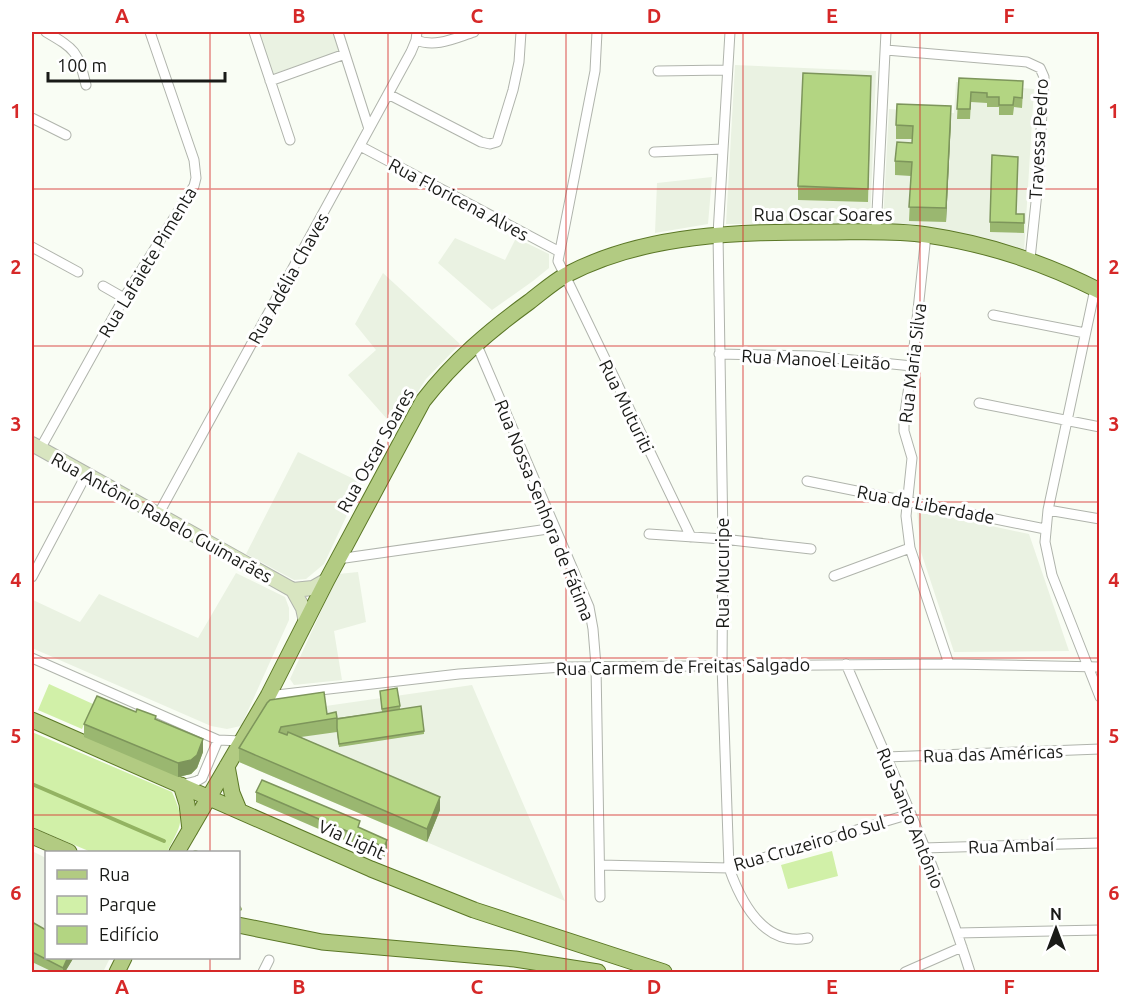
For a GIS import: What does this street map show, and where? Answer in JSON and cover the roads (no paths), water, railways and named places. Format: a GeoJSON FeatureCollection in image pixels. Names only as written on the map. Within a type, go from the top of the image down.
{"type":"FeatureCollection","features":[{"type":"Feature","properties":{"kind":"main road","name":"Rua Oscar Soares"},"geometry":{"type":"LineString","coordinates":[[178,851],[268,696],[423,401],[441,377],[476,343],[564,276],[617,253],[675,240],[718,234],[876,232],[926,235],[983,246],[1030,259],[1097,290]]}},
{"type":"Feature","properties":{"kind":"main road","name":"Rua Antônio Rabelo Guimarães"},"geometry":{"type":"LineString","coordinates":[[36,446],[293,590],[303,608],[306,622]]}},
{"type":"Feature","properties":{"kind":"main road","name":"Rua Antônio Rabelo Guimarães"},"geometry":{"type":"LineString","coordinates":[[293,590],[313,588],[327,580]]}},
{"type":"Feature","properties":{"kind":"main road","name":"Via Light"},"geometry":{"type":"LineString","coordinates":[[32,720],[370,869],[474,910],[664,972]]}},
{"type":"Feature","properties":{"kind":"main road"},"geometry":{"type":"LineString","coordinates":[[227,766],[232,793],[239,810]]}},
{"type":"Feature","properties":{"kind":"main road"},"geometry":{"type":"LineString","coordinates":[[181,785],[187,804],[190,830]]}},
{"type":"Feature","properties":{"kind":"main road"},"geometry":{"type":"LineString","coordinates":[[32,836],[67,851]]}},
{"type":"Feature","properties":{"kind":"main road"},"geometry":{"type":"LineString","coordinates":[[240,925],[322,942],[515,959],[598,972]]}},
{"type":"Feature","properties":{"kind":"street"},"geometry":{"type":"LineString","coordinates":[[46,32],[74,50],[80,61],[86,85]]}},
{"type":"Feature","properties":{"kind":"street","name":"Rua Lafaiete Pimenta"},"geometry":{"type":"LineString","coordinates":[[36,446],[194,186],[196,168],[189,141],[150,32]]}},
{"type":"Feature","properties":{"kind":"street"},"geometry":{"type":"LineString","coordinates":[[254,32],[290,140]]}},
{"type":"Feature","properties":{"kind":"street"},"geometry":{"type":"LineString","coordinates":[[338,32],[369,129]]}},
{"type":"Feature","properties":{"kind":"street"},"geometry":{"type":"LineString","coordinates":[[417,36],[433,44],[474,32]]}},
{"type":"Feature","properties":{"kind":"street"},"geometry":{"type":"LineString","coordinates":[[388,94],[481,142],[490,144],[497,142],[515,81],[520,55],[521,32]]}},
{"type":"Feature","properties":{"kind":"street"},"geometry":{"type":"LineString","coordinates":[[558,251],[596,71],[597,32]]}},
{"type":"Feature","properties":{"kind":"street","name":"Rua Mucuripe"},"geometry":{"type":"LineString","coordinates":[[730,32],[718,234],[723,538],[722,665],[729,868],[741,898],[756,920],[764,927],[786,938],[795,940],[808,938]]}},
{"type":"Feature","properties":{"kind":"street"},"geometry":{"type":"LineString","coordinates":[[876,232],[886,32]]}},
{"type":"Feature","properties":{"kind":"street","name":"Rua Adélia Chaves"},"geometry":{"type":"LineString","coordinates":[[158,515],[360,146],[417,36]]}},
{"type":"Feature","properties":{"kind":"street","name":"Travessa Pedro"},"geometry":{"type":"LineString","coordinates":[[886,51],[1027,62],[1040,68],[1044,77],[1030,259]]}},
{"type":"Feature","properties":{"kind":"street"},"geometry":{"type":"LineString","coordinates":[[270,81],[345,54]]}},
{"type":"Feature","properties":{"kind":"street"},"geometry":{"type":"LineString","coordinates":[[658,71],[726,70]]}},
{"type":"Feature","properties":{"kind":"street"},"geometry":{"type":"LineString","coordinates":[[32,118],[66,135]]}},
{"type":"Feature","properties":{"kind":"street","name":"Rua Floricena Alves"},"geometry":{"type":"LineString","coordinates":[[360,146],[558,251]]}},
{"type":"Feature","properties":{"kind":"street"},"geometry":{"type":"LineString","coordinates":[[654,152],[723,148]]}},
{"type":"Feature","properties":{"kind":"street","name":"Rua Maria Silva"},"geometry":{"type":"LineString","coordinates":[[926,235],[912,366],[903,425],[912,458],[907,499],[907,534],[949,664]]}},
{"type":"Feature","properties":{"kind":"street"},"geometry":{"type":"LineString","coordinates":[[32,247],[78,272]]}},
{"type":"Feature","properties":{"kind":"street","name":"Rua Muturiti"},"geometry":{"type":"LineString","coordinates":[[558,251],[558,261],[564,276],[691,537]]}},
{"type":"Feature","properties":{"kind":"street"},"geometry":{"type":"LineString","coordinates":[[103,286],[124,298]]}},
{"type":"Feature","properties":{"kind":"street"},"geometry":{"type":"LineString","coordinates":[[1097,290],[1084,333],[1048,510],[1045,542],[1052,575],[1100,698]]}},
{"type":"Feature","properties":{"kind":"street"},"geometry":{"type":"LineString","coordinates":[[993,315],[1084,333]]}},
{"type":"Feature","properties":{"kind":"street","name":"Rua Nossa Senhora de Fátima"},"geometry":{"type":"LineString","coordinates":[[476,343],[589,607],[596,666],[600,897]]}},
{"type":"Feature","properties":{"kind":"street","name":"Rua Manoel Leitão"},"geometry":{"type":"LineString","coordinates":[[719,354],[813,356],[912,366]]}},
{"type":"Feature","properties":{"kind":"street"},"geometry":{"type":"LineString","coordinates":[[978,403],[1100,427]]}},
{"type":"Feature","properties":{"kind":"street"},"geometry":{"type":"LineString","coordinates":[[32,577],[86,476]]}},
{"type":"Feature","properties":{"kind":"street","name":"Rua da Liberdade"},"geometry":{"type":"LineString","coordinates":[[807,481],[907,499],[1045,529]]}},
{"type":"Feature","properties":{"kind":"street"},"geometry":{"type":"LineString","coordinates":[[1048,510],[1100,519]]}},
{"type":"Feature","properties":{"kind":"street"},"geometry":{"type":"LineString","coordinates":[[338,559],[555,528]]}},
{"type":"Feature","properties":{"kind":"street"},"geometry":{"type":"LineString","coordinates":[[649,534],[723,538],[811,549]]}},
{"type":"Feature","properties":{"kind":"street"},"geometry":{"type":"LineString","coordinates":[[834,576],[910,548]]}},
{"type":"Feature","properties":{"kind":"street"},"geometry":{"type":"LineString","coordinates":[[32,658],[218,740],[242,741]]}},
{"type":"Feature","properties":{"kind":"street","name":"Rua Carmem de Freitas Salgado"},"geometry":{"type":"LineString","coordinates":[[268,696],[468,674],[596,666],[846,664],[1100,666]]}},
{"type":"Feature","properties":{"kind":"street","name":"Rua Santo Antônio"},"geometry":{"type":"LineString","coordinates":[[846,664],[910,814],[970,972]]}},
{"type":"Feature","properties":{"kind":"street"},"geometry":{"type":"LineString","coordinates":[[181,785],[201,778],[218,740]]}},
{"type":"Feature","properties":{"kind":"street","name":"Rua das Américas"},"geometry":{"type":"LineString","coordinates":[[886,757],[1100,749]]}},
{"type":"Feature","properties":{"kind":"street","name":"Rua Cruzeiro do Sul"},"geometry":{"type":"LineString","coordinates":[[600,865],[729,868],[910,814]]}},
{"type":"Feature","properties":{"kind":"street","name":"Rua Ambaí"},"geometry":{"type":"LineString","coordinates":[[923,848],[1100,843]]}},
{"type":"Feature","properties":{"kind":"street"},"geometry":{"type":"LineString","coordinates":[[957,933],[1100,930]]}},
{"type":"Feature","properties":{"kind":"street"},"geometry":{"type":"LineString","coordinates":[[905,972],[962,947]]}},
{"type":"Feature","properties":{"kind":"street"},"geometry":{"type":"LineString","coordinates":[[262,972],[269,960]]}},
{"type":"Feature","properties":{"kind":"waterway"},"geometry":{"type":"LineString","coordinates":[[32,784],[164,841]]}}]}
